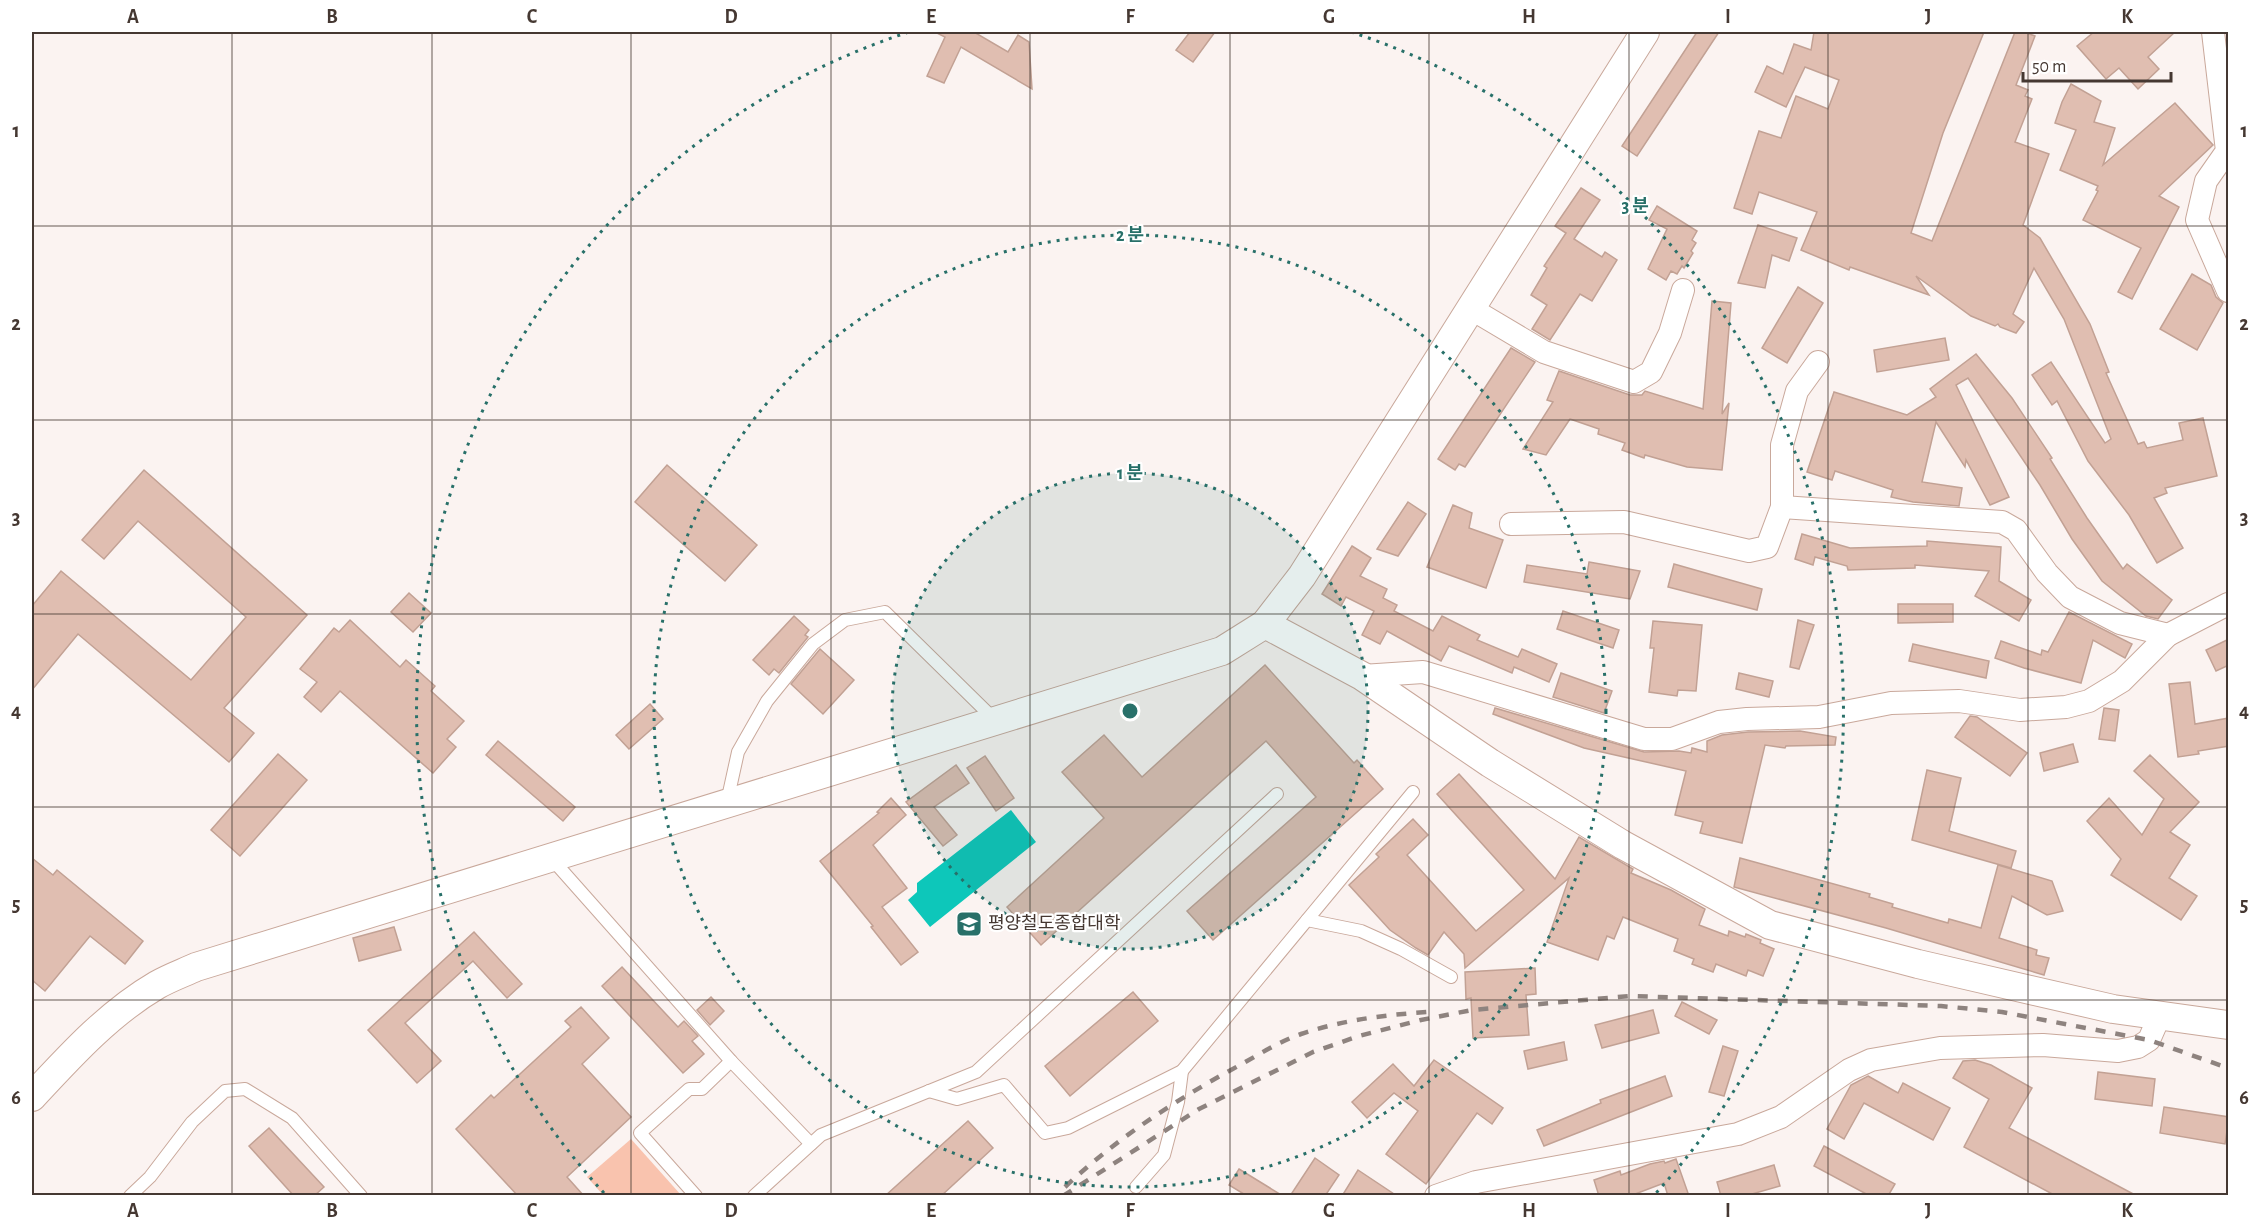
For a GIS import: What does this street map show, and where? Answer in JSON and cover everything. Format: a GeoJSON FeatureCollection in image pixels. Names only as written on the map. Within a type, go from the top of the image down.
{"type":"FeatureCollection","features":[{"type":"Feature","properties":{"kind":"street"},"geometry":{"type":"LineString","coordinates":[[32,1097],[67,1059],[116,1013],[158,984],[195,967],[1222,651],[1265,624],[1302,576],[1645,32]]}},
{"type":"Feature","properties":{"kind":"street"},"geometry":{"type":"LineString","coordinates":[[2213,32],[2227,151],[2206,181],[2197,220],[2229,291]]}},
{"type":"Feature","properties":{"kind":"street"},"geometry":{"type":"LineString","coordinates":[[1470,308],[1544,352],[1634,382],[1652,372],[1671,333],[1683,290]]}},
{"type":"Feature","properties":{"kind":"street"},"geometry":{"type":"LineString","coordinates":[[1511,524],[1624,522],[1749,551],[1767,547],[1782,507],[1782,445],[1797,392],[1818,362]]}},
{"type":"Feature","properties":{"kind":"street"},"geometry":{"type":"LineString","coordinates":[[1782,507],[2002,522],[2016,530],[2047,573],[2070,597],[2120,623],[2168,635]]}},
{"type":"Feature","properties":{"kind":"street"},"geometry":{"type":"LineString","coordinates":[[1362,676],[1423,672],[1644,739],[1672,739],[1719,722],[1819,717],[1891,703],[1959,701],[2020,710],[2066,707],[2089,701],[2122,681],[2168,635],[2229,604]]}},
{"type":"Feature","properties":{"kind":"street"},"geometry":{"type":"LineString","coordinates":[[1265,624],[1362,676],[1490,763],[1623,845],[1770,925],[1930,967],[2113,1009],[2229,1025]]}},
{"type":"Feature","properties":{"kind":"street"},"geometry":{"type":"LineString","coordinates":[[1436,1196],[1476,1182],[1738,1134],[1782,1117],[1849,1070],[1871,1060],[1940,1048],[2043,1045],[2118,1051],[2138,1047],[2149,1040],[2160,1016]]}},
{"type":"Feature","properties":{"kind":"lane"},"geometry":{"type":"LineString","coordinates":[[727,803],[738,752],[766,701],[813,644],[845,620],[885,612],[996,721]]}},
{"type":"Feature","properties":{"kind":"lane"},"geometry":{"type":"LineString","coordinates":[[929,1091],[957,1099],[1004,1085],[1045,1133],[1068,1128],[1182,1071],[1413,792]]}},
{"type":"Feature","properties":{"kind":"lane"},"geometry":{"type":"LineString","coordinates":[[754,1196],[820,1135],[976,1072],[1277,794]]}},
{"type":"Feature","properties":{"kind":"lane"},"geometry":{"type":"LineString","coordinates":[[551,858],[731,1061],[811,1144]]}},
{"type":"Feature","properties":{"kind":"lane"},"geometry":{"type":"LineString","coordinates":[[1307,920],[1362,931],[1401,949],[1451,977]]}},
{"type":"Feature","properties":{"kind":"lane"},"geometry":{"type":"LineString","coordinates":[[696,1196],[640,1133],[689,1089],[702,1089],[731,1061]]}},
{"type":"Feature","properties":{"kind":"lane"},"geometry":{"type":"LineString","coordinates":[[1136,1187],[1164,1155],[1178,1102],[1182,1071]]}},
{"type":"Feature","properties":{"kind":"lane"},"geometry":{"type":"LineString","coordinates":[[130,1196],[150,1177],[192,1122],[225,1091],[245,1089],[291,1118],[361,1196]]}},
{"type":"Feature","properties":{"kind":"shaded area"},"geometry":{"type":"Polygon","coordinates":[[[631,1139],[681,1195],[603,1195],[587,1177],[631,1139]]]}},
{"type":"Feature","properties":{"kind":"water"},"geometry":{"type":"Polygon","coordinates":[[[1011,810],[1036,842],[930,927],[908,900],[917,892],[917,883],[1011,810]]]}},
{"type":"Feature","properties":{"kind":"building"},"geometry":{"type":"Polygon","coordinates":[[[935,32],[974,32],[1008,52],[1018,35],[1029,42],[1032,89],[961,47],[944,83],[927,76],[945,37],[935,32]]]}},
{"type":"Feature","properties":{"kind":"building"},"geometry":{"type":"Polygon","coordinates":[[[1190,32],[1215,32],[1193,62],[1176,50],[1190,32]]]}},
{"type":"Feature","properties":{"kind":"building"},"geometry":{"type":"Polygon","coordinates":[[[1697,32],[1719,32],[1637,156],[1622,146],[1697,32]]]}},
{"type":"Feature","properties":{"kind":"building"},"geometry":{"type":"Polygon","coordinates":[[[1814,32],[1984,32],[1943,133],[1911,233],[1932,241],[2015,32],[2035,36],[2016,85],[2028,90],[2025,96],[2032,99],[2015,142],[2049,154],[2023,225],[2040,238],[2090,324],[2109,372],[2106,373],[2138,444],[2144,442],[2147,448],[2183,440],[2179,423],[2203,418],[2217,476],[2165,488],[2167,493],[2154,498],[2183,548],[2157,563],[2129,515],[2088,461],[2057,401],[2052,405],[2032,375],[2051,362],[2105,443],[2111,439],[2064,319],[2034,268],[2013,314],[2024,322],[2016,333],[1998,324],[1995,326],[1971,316],[1916,276],[1929,295],[1850,267],[1849,270],[1801,250],[1817,212],[1759,192],[1752,214],[1734,208],[1759,131],[1781,138],[1796,96],[1828,109],[1839,80],[1805,67],[1786,107],[1755,92],[1767,66],[1783,74],[1794,44],[1811,50],[1814,32]]]}},
{"type":"Feature","properties":{"kind":"building"},"geometry":{"type":"Polygon","coordinates":[[[2094,32],[2175,32],[2148,57],[2159,69],[2138,89],[2119,68],[2106,79],[2077,46],[2094,32]]]}},
{"type":"Feature","properties":{"kind":"building"},"geometry":{"type":"Polygon","coordinates":[[[2071,84],[2101,101],[2094,122],[2115,128],[2103,165],[2175,103],[2213,145],[2159,196],[2179,207],[2132,299],[2118,292],[2141,248],[2083,220],[2098,191],[2096,190],[2098,186],[2060,170],[2076,130],[2055,123],[2071,84]]]}},
{"type":"Feature","properties":{"kind":"building"},"geometry":{"type":"Polygon","coordinates":[[[1581,188],[1600,200],[1574,239],[1602,257],[1605,252],[1617,260],[1592,301],[1580,294],[1550,340],[1532,329],[1547,305],[1531,295],[1547,268],[1544,266],[1566,233],[1555,226],[1581,188]]]}},
{"type":"Feature","properties":{"kind":"building"},"geometry":{"type":"Polygon","coordinates":[[[1657,206],[1697,231],[1692,240],[1696,243],[1691,251],[1693,253],[1684,268],[1682,266],[1677,274],[1671,271],[1666,280],[1648,269],[1667,229],[1649,220],[1657,206]]]}},
{"type":"Feature","properties":{"kind":"building"},"geometry":{"type":"Polygon","coordinates":[[[1758,225],[1797,238],[1789,261],[1772,255],[1765,288],[1738,283],[1758,225]]]}},
{"type":"Feature","properties":{"kind":"building"},"geometry":{"type":"Polygon","coordinates":[[[2192,274],[2211,285],[2216,297],[2223,303],[2197,350],[2160,329],[2192,274]]]}},
{"type":"Feature","properties":{"kind":"building"},"geometry":{"type":"Polygon","coordinates":[[[1798,287],[1823,303],[1787,363],[1762,348],[1798,287]]]}},
{"type":"Feature","properties":{"kind":"building"},"geometry":{"type":"Polygon","coordinates":[[[1712,301],[1731,303],[1722,414],[1729,403],[1722,470],[1687,467],[1645,455],[1644,458],[1622,450],[1625,443],[1598,434],[1599,429],[1570,419],[1546,455],[1523,449],[1553,402],[1547,400],[1559,371],[1630,395],[1642,395],[1645,391],[1703,409],[1712,301]]]}},
{"type":"Feature","properties":{"kind":"building"},"geometry":{"type":"Polygon","coordinates":[[[1945,338],[1949,360],[1877,372],[1874,350],[1945,338]]]}},
{"type":"Feature","properties":{"kind":"building"},"geometry":{"type":"Polygon","coordinates":[[[1511,348],[1535,362],[1465,467],[1459,464],[1455,470],[1438,459],[1511,348]]]}},
{"type":"Feature","properties":{"kind":"building"},"geometry":{"type":"Polygon","coordinates":[[[1976,354],[2012,398],[2052,458],[2050,459],[2087,518],[2123,569],[2127,564],[2172,600],[2158,619],[2146,616],[2102,581],[2072,539],[2040,485],[1968,378],[1956,385],[2009,497],[1990,505],[1966,460],[1965,467],[1936,422],[1922,482],[1962,488],[1959,506],[1913,502],[1891,497],[1893,490],[1835,471],[1832,480],[1807,472],[1834,392],[1907,415],[1936,397],[1930,389],[1976,354]]]}},
{"type":"Feature","properties":{"kind":"building"},"geometry":{"type":"Polygon","coordinates":[[[667,465],[757,545],[725,581],[635,502],[667,465]]]}},
{"type":"Feature","properties":{"kind":"building"},"geometry":{"type":"Polygon","coordinates":[[[144,470],[307,615],[224,708],[254,733],[229,762],[78,634],[32,690],[32,606],[61,571],[191,680],[246,617],[138,521],[104,559],[82,540],[144,470]]]}},
{"type":"Feature","properties":{"kind":"building"},"geometry":{"type":"Polygon","coordinates":[[[1408,502],[1426,514],[1398,556],[1377,549],[1408,502]]]}},
{"type":"Feature","properties":{"kind":"building"},"geometry":{"type":"Polygon","coordinates":[[[1453,505],[1472,513],[1469,528],[1503,540],[1486,588],[1427,567],[1453,505]]]}},
{"type":"Feature","properties":{"kind":"building"},"geometry":{"type":"Polygon","coordinates":[[[1802,534],[1850,548],[1927,546],[1927,541],[2001,547],[1999,581],[2031,600],[2019,621],[1975,596],[1989,571],[1915,565],[1915,568],[1848,570],[1847,566],[1815,557],[1813,565],[1795,559],[1802,534]]]}},
{"type":"Feature","properties":{"kind":"building"},"geometry":{"type":"Polygon","coordinates":[[[1352,546],[1371,558],[1360,576],[1387,589],[1383,598],[1397,605],[1394,611],[1433,631],[1442,616],[1480,635],[1477,640],[1518,657],[1522,649],[1557,664],[1549,682],[1514,667],[1512,673],[1449,646],[1441,661],[1387,631],[1380,644],[1362,635],[1374,611],[1346,597],[1341,606],[1322,594],[1352,546]]]}},
{"type":"Feature","properties":{"kind":"building"},"geometry":{"type":"Polygon","coordinates":[[[1589,562],[1640,571],[1630,599],[1524,582],[1527,565],[1587,574],[1589,562]]]}},
{"type":"Feature","properties":{"kind":"building"},"geometry":{"type":"Polygon","coordinates":[[[1674,564],[1762,589],[1757,610],[1668,587],[1674,564]]]}},
{"type":"Feature","properties":{"kind":"building"},"geometry":{"type":"Polygon","coordinates":[[[409,593],[431,613],[413,632],[391,612],[409,593]]]}},
{"type":"Feature","properties":{"kind":"building"},"geometry":{"type":"Polygon","coordinates":[[[1898,604],[1953,604],[1953,622],[1898,623],[1898,604]]]}},
{"type":"Feature","properties":{"kind":"building"},"geometry":{"type":"Polygon","coordinates":[[[1563,611],[1619,630],[1613,648],[1557,629],[1563,611]]]}},
{"type":"Feature","properties":{"kind":"building"},"geometry":{"type":"Polygon","coordinates":[[[2069,612],[2132,644],[2125,658],[2093,640],[2081,683],[1995,658],[2001,641],[2041,655],[2042,650],[2048,652],[2069,612]]]}},
{"type":"Feature","properties":{"kind":"building"},"geometry":{"type":"Polygon","coordinates":[[[794,616],[809,630],[805,635],[808,637],[779,673],[774,669],[769,675],[753,660],[794,616]]]}},
{"type":"Feature","properties":{"kind":"building"},"geometry":{"type":"Polygon","coordinates":[[[350,620],[400,667],[406,660],[435,686],[431,691],[464,721],[447,739],[456,747],[433,773],[340,691],[321,712],[304,697],[317,682],[300,669],[334,628],[339,632],[350,620]]]}},
{"type":"Feature","properties":{"kind":"building"},"geometry":{"type":"Polygon","coordinates":[[[1798,620],[1814,625],[1799,669],[1790,667],[1798,620]]]}},
{"type":"Feature","properties":{"kind":"building"},"geometry":{"type":"Polygon","coordinates":[[[1653,621],[1702,625],[1696,691],[1678,690],[1677,696],[1649,692],[1654,648],[1650,648],[1653,621]]]}},
{"type":"Feature","properties":{"kind":"building"},"geometry":{"type":"Polygon","coordinates":[[[2229,639],[2229,665],[2216,671],[2206,650],[2229,639]]]}},
{"type":"Feature","properties":{"kind":"building"},"geometry":{"type":"Polygon","coordinates":[[[1913,644],[1989,661],[1986,678],[1909,661],[1913,644]]]}},
{"type":"Feature","properties":{"kind":"building"},"geometry":{"type":"Polygon","coordinates":[[[820,649],[854,680],[823,714],[791,684],[820,649]]]}},
{"type":"Feature","properties":{"kind":"building"},"geometry":{"type":"Polygon","coordinates":[[[1265,665],[1354,763],[1357,760],[1383,789],[1213,940],[1187,911],[1316,797],[1266,741],[1041,945],[1007,907],[1104,818],[1062,772],[1104,735],[1142,777],[1265,665]]]}},
{"type":"Feature","properties":{"kind":"building"},"geometry":{"type":"Polygon","coordinates":[[[1561,673],[1612,691],[1604,713],[1553,697],[1561,673]]]}},
{"type":"Feature","properties":{"kind":"building"},"geometry":{"type":"Polygon","coordinates":[[[1739,673],[1773,681],[1769,697],[1736,689],[1739,673]]]}},
{"type":"Feature","properties":{"kind":"building"},"geometry":{"type":"Polygon","coordinates":[[[2190,682],[2195,724],[2229,718],[2229,746],[2178,757],[2169,684],[2190,682]]]}},
{"type":"Feature","properties":{"kind":"building"},"geometry":{"type":"Polygon","coordinates":[[[650,704],[663,719],[629,749],[616,735],[650,704]]]}},
{"type":"Feature","properties":{"kind":"building"},"geometry":{"type":"Polygon","coordinates":[[[1495,708],[1644,752],[1691,753],[1692,748],[1707,752],[1707,741],[1722,735],[1748,732],[1800,731],[1836,737],[1835,745],[1786,746],[1785,748],[1765,745],[1742,843],[1700,833],[1703,822],[1675,815],[1686,771],[1584,748],[1493,714],[1495,708]]]}},
{"type":"Feature","properties":{"kind":"building"},"geometry":{"type":"Polygon","coordinates":[[[2104,708],[2119,710],[2115,741],[2099,739],[2104,708]]]}},
{"type":"Feature","properties":{"kind":"building"},"geometry":{"type":"Polygon","coordinates":[[[1970,716],[1977,717],[2027,753],[2010,776],[1955,737],[1970,716]]]}},
{"type":"Feature","properties":{"kind":"building"},"geometry":{"type":"Polygon","coordinates":[[[498,741],[575,807],[563,821],[486,755],[498,741]]]}},
{"type":"Feature","properties":{"kind":"building"},"geometry":{"type":"Polygon","coordinates":[[[2073,744],[2078,762],[2044,771],[2040,753],[2073,744]]]}},
{"type":"Feature","properties":{"kind":"building"},"geometry":{"type":"Polygon","coordinates":[[[278,754],[307,780],[240,856],[211,830],[278,754]]]}},
{"type":"Feature","properties":{"kind":"building"},"geometry":{"type":"Polygon","coordinates":[[[2150,755],[2199,802],[2170,832],[2190,845],[2169,878],[2197,896],[2181,920],[2111,875],[2121,859],[2087,821],[2109,798],[2142,835],[2164,799],[2134,771],[2150,755]]]}},
{"type":"Feature","properties":{"kind":"building"},"geometry":{"type":"Polygon","coordinates":[[[985,756],[1014,798],[996,811],[967,768],[985,756]]]}},
{"type":"Feature","properties":{"kind":"building"},"geometry":{"type":"Polygon","coordinates":[[[956,765],[969,783],[934,807],[957,835],[943,846],[906,802],[956,765]]]}},
{"type":"Feature","properties":{"kind":"building"},"geometry":{"type":"Polygon","coordinates":[[[1927,770],[1961,778],[1949,831],[2016,851],[2011,868],[1912,840],[1927,770]]]}},
{"type":"Feature","properties":{"kind":"building"},"geometry":{"type":"Polygon","coordinates":[[[1459,774],[1555,879],[1579,837],[1633,869],[1631,873],[1671,890],[1705,909],[1699,925],[1728,936],[1729,931],[1745,937],[1746,934],[1774,949],[1763,976],[1748,970],[1746,976],[1716,964],[1713,972],[1692,964],[1694,959],[1674,951],[1678,939],[1623,917],[1614,939],[1607,936],[1598,960],[1547,942],[1569,878],[1465,968],[1464,954],[1444,932],[1428,955],[1416,948],[1390,930],[1349,885],[1379,857],[1376,854],[1413,819],[1428,835],[1407,855],[1476,931],[1524,890],[1437,794],[1459,774]]]}},
{"type":"Feature","properties":{"kind":"building"},"geometry":{"type":"Polygon","coordinates":[[[891,798],[906,815],[873,845],[907,888],[882,907],[918,952],[901,965],[871,927],[873,926],[820,861],[879,813],[877,812],[891,798]]]}},
{"type":"Feature","properties":{"kind":"building"},"geometry":{"type":"Polygon","coordinates":[[[32,858],[53,875],[57,870],[143,941],[125,964],[90,936],[45,991],[32,980],[32,858]]]}},
{"type":"Feature","properties":{"kind":"building"},"geometry":{"type":"Polygon","coordinates":[[[1740,858],[1870,894],[1869,897],[1893,904],[1892,907],[1948,923],[1949,919],[1981,928],[1998,865],[2052,881],[2063,911],[2047,915],[2012,896],[1999,938],[2037,950],[2036,955],[2049,958],[2044,975],[1886,928],[1734,887],[1740,858]]]}},
{"type":"Feature","properties":{"kind":"building"},"geometry":{"type":"Polygon","coordinates":[[[394,927],[401,950],[359,961],[353,938],[394,927]]]}},
{"type":"Feature","properties":{"kind":"building"},"geometry":{"type":"Polygon","coordinates":[[[474,932],[522,984],[507,998],[473,961],[405,1023],[441,1061],[417,1083],[368,1030],[474,932]]]}},
{"type":"Feature","properties":{"kind":"building"},"geometry":{"type":"Polygon","coordinates":[[[622,967],[678,1027],[684,1021],[698,1036],[692,1041],[704,1054],[683,1073],[602,986],[622,967]]]}},
{"type":"Feature","properties":{"kind":"building"},"geometry":{"type":"Polygon","coordinates":[[[1535,968],[1536,994],[1526,995],[1529,1035],[1473,1038],[1471,998],[1466,999],[1465,972],[1535,968]]]}},
{"type":"Feature","properties":{"kind":"building"},"geometry":{"type":"Polygon","coordinates":[[[1133,992],[1158,1021],[1070,1096],[1045,1066],[1133,992]]]}},
{"type":"Feature","properties":{"kind":"building"},"geometry":{"type":"Polygon","coordinates":[[[711,997],[724,1011],[710,1025],[697,1010],[711,997]]]}},
{"type":"Feature","properties":{"kind":"building"},"geometry":{"type":"Polygon","coordinates":[[[1682,1002],[1717,1020],[1709,1034],[1675,1016],[1682,1002]]]}},
{"type":"Feature","properties":{"kind":"building"},"geometry":{"type":"Polygon","coordinates":[[[581,1007],[609,1038],[582,1064],[631,1117],[567,1177],[584,1196],[518,1196],[456,1129],[491,1095],[494,1098],[571,1027],[565,1021],[581,1007]]]}},
{"type":"Feature","properties":{"kind":"building"},"geometry":{"type":"Polygon","coordinates":[[[1653,1010],[1659,1033],[1602,1048],[1595,1025],[1653,1010]]]}},
{"type":"Feature","properties":{"kind":"building"},"geometry":{"type":"Polygon","coordinates":[[[1564,1042],[1567,1060],[1528,1069],[1524,1051],[1564,1042]]]}},
{"type":"Feature","properties":{"kind":"building"},"geometry":{"type":"Polygon","coordinates":[[[1723,1046],[1738,1051],[1724,1096],[1709,1092],[1723,1046]]]}},
{"type":"Feature","properties":{"kind":"building"},"geometry":{"type":"Polygon","coordinates":[[[1434,1060],[1503,1108],[1492,1124],[1477,1113],[1426,1184],[1386,1154],[1418,1111],[1394,1093],[1367,1118],[1352,1102],[1393,1064],[1414,1086],[1434,1060]]]}},
{"type":"Feature","properties":{"kind":"building"},"geometry":{"type":"Polygon","coordinates":[[[1975,1060],[1991,1065],[2032,1088],[2009,1128],[2137,1196],[2056,1196],[1964,1147],[1989,1099],[1953,1078],[1963,1061],[1975,1060]]]}},
{"type":"Feature","properties":{"kind":"building"},"geometry":{"type":"Polygon","coordinates":[[[2098,1072],[2155,1079],[2152,1106],[2095,1099],[2098,1072]]]}},
{"type":"Feature","properties":{"kind":"building"},"geometry":{"type":"Polygon","coordinates":[[[1665,1076],[1672,1096],[1544,1146],[1537,1130],[1601,1103],[1600,1100],[1665,1076]]]}},
{"type":"Feature","properties":{"kind":"building"},"geometry":{"type":"Polygon","coordinates":[[[1868,1076],[1898,1093],[1903,1083],[1950,1108],[1933,1140],[1864,1103],[1844,1139],[1827,1129],[1851,1085],[1868,1076]]]}},
{"type":"Feature","properties":{"kind":"building"},"geometry":{"type":"Polygon","coordinates":[[[2164,1107],[2229,1117],[2225,1144],[2160,1133],[2164,1107]]]}},
{"type":"Feature","properties":{"kind":"building"},"geometry":{"type":"Polygon","coordinates":[[[968,1121],[993,1148],[941,1196],[885,1196],[968,1121]]]}},
{"type":"Feature","properties":{"kind":"building"},"geometry":{"type":"Polygon","coordinates":[[[269,1128],[324,1187],[314,1196],[294,1196],[249,1146],[269,1128]]]}},
{"type":"Feature","properties":{"kind":"building"},"geometry":{"type":"Polygon","coordinates":[[[1824,1146],[1895,1184],[1888,1196],[1870,1196],[1814,1166],[1824,1146]]]}},
{"type":"Feature","properties":{"kind":"building"},"geometry":{"type":"Polygon","coordinates":[[[1315,1158],[1339,1175],[1325,1196],[1290,1196],[1315,1158]]]}},
{"type":"Feature","properties":{"kind":"building"},"geometry":{"type":"Polygon","coordinates":[[[1676,1159],[1689,1196],[1668,1196],[1664,1183],[1630,1196],[1599,1196],[1594,1180],[1620,1171],[1621,1175],[1650,1164],[1664,1161],[1665,1163],[1676,1159]]]}},
{"type":"Feature","properties":{"kind":"building"},"geometry":{"type":"Polygon","coordinates":[[[1774,1165],[1780,1186],[1745,1196],[1721,1196],[1717,1182],[1774,1165]]]}},
{"type":"Feature","properties":{"kind":"building"},"geometry":{"type":"Polygon","coordinates":[[[1239,1169],[1283,1196],[1247,1196],[1229,1185],[1239,1169]]]}},
{"type":"Feature","properties":{"kind":"building"},"geometry":{"type":"Polygon","coordinates":[[[1358,1170],[1397,1196],[1342,1196],[1358,1170]]]}},
{"type":"Feature","properties":{"kind":"railway"},"geometry":{"type":"LineString","coordinates":[[1063,1196],[1199,1109],[1313,1052],[1359,1036],[1472,1010],[1630,996],[1941,1006],[2002,1012],[2149,1040],[2228,1068]]}},
{"type":"Feature","properties":{"kind":"railway"},"geometry":{"type":"LineString","coordinates":[[1065,1187],[1105,1152],[1148,1120],[1285,1040],[1348,1022],[1427,1012]]}},
{"type":"Feature","properties":{"kind":"place","name":"평양철도종합대학"},"geometry":{"type":"Point","coordinates":[969,924]}}]}
